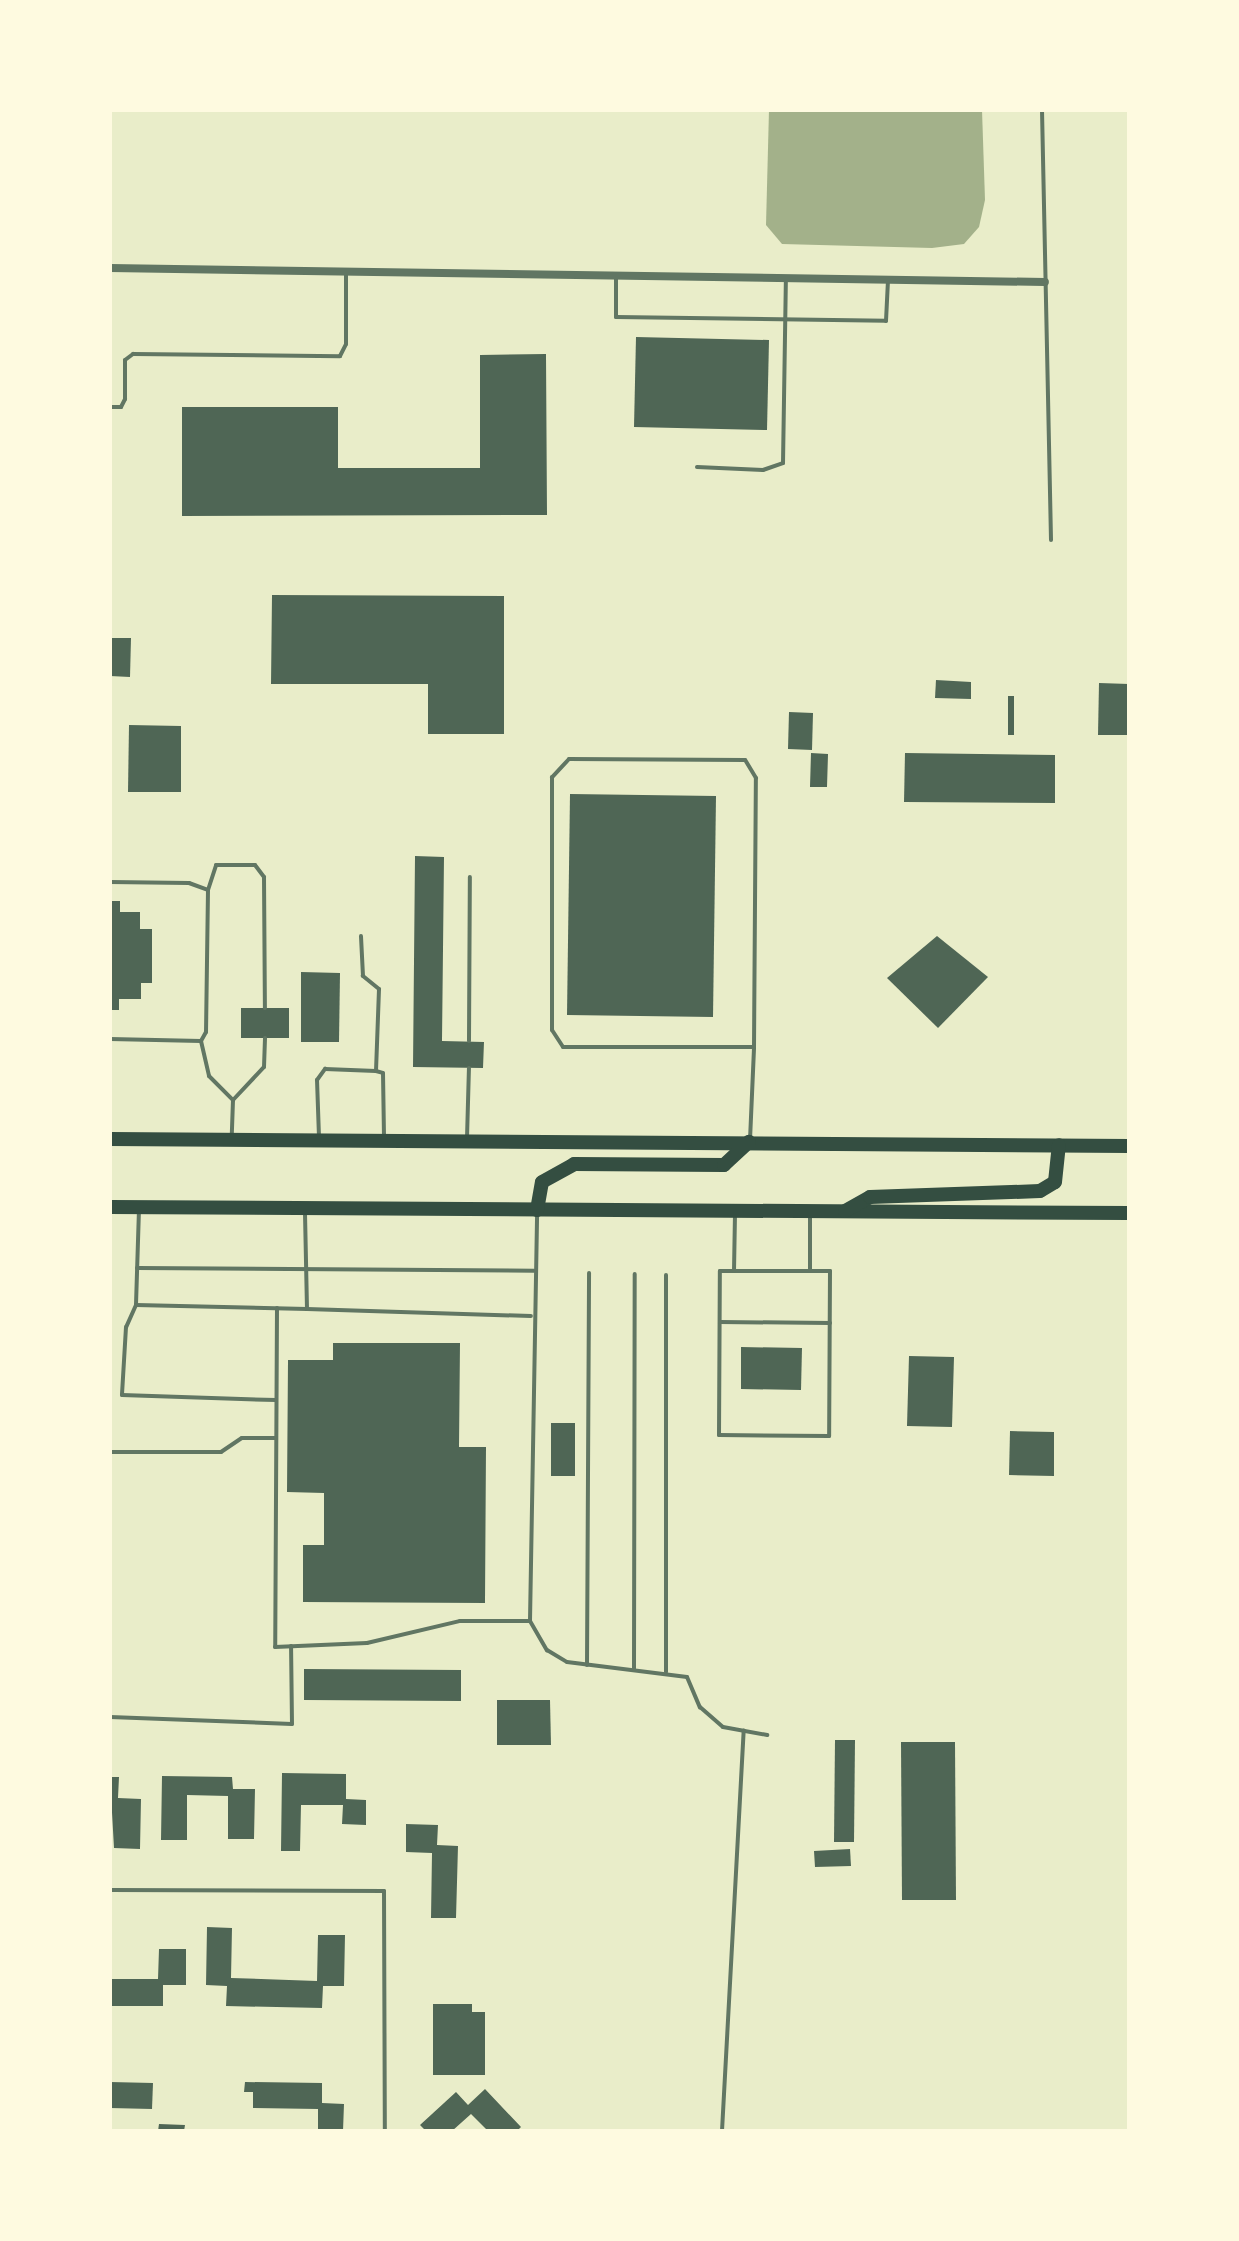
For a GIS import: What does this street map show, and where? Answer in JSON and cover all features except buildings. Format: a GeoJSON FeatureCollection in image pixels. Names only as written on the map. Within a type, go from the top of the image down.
{"type":"FeatureCollection","features":[{"type":"Feature","properties":{"kind":"highway"},"geometry":{"type":"LineString","coordinates":[[110,1139],[1129,1146]]}},
{"type":"Feature","properties":{"kind":"highway"},"geometry":{"type":"LineString","coordinates":[[537,1210],[542,1182],[574,1164],[724,1165],[749,1142]]}},
{"type":"Feature","properties":{"kind":"highway"},"geometry":{"type":"LineString","coordinates":[[845,1212],[870,1197],[1040,1191],[1055,1182],[1059,1145]]}},
{"type":"Feature","properties":{"kind":"highway"},"geometry":{"type":"LineString","coordinates":[[110,1207],[1129,1213]]}},
{"type":"Feature","properties":{"kind":"street"},"geometry":{"type":"LineString","coordinates":[[110,268],[1045,282]]}},
{"type":"Feature","properties":{"kind":"lane"},"geometry":{"type":"LineString","coordinates":[[1042,110],[1051,540]]}},
{"type":"Feature","properties":{"kind":"lane"},"geometry":{"type":"LineString","coordinates":[[110,407],[121,407],[125,399],[125,360],[133,354],[340,356],[346,344],[346,271]]}},
{"type":"Feature","properties":{"kind":"lane"},"geometry":{"type":"LineString","coordinates":[[616,275],[616,317],[886,321],[888,280]]}},
{"type":"Feature","properties":{"kind":"lane"},"geometry":{"type":"LineString","coordinates":[[697,467],[763,470],[783,463],[786,278]]}},
{"type":"Feature","properties":{"kind":"lane"},"geometry":{"type":"LineString","coordinates":[[749,1142],[754,1047],[756,778],[745,760],[569,759],[552,777],[552,1030],[563,1047],[754,1047]]}},
{"type":"Feature","properties":{"kind":"lane"},"geometry":{"type":"LineString","coordinates":[[233,1100],[209,1076],[201,1041],[206,1032],[208,890],[216,865],[255,865],[264,877],[265,1008]]}},
{"type":"Feature","properties":{"kind":"lane"},"geometry":{"type":"LineString","coordinates":[[469,1041],[470,877]]}},
{"type":"Feature","properties":{"kind":"lane"},"geometry":{"type":"LineString","coordinates":[[110,882],[189,883],[208,890]]}},
{"type":"Feature","properties":{"kind":"lane"},"geometry":{"type":"LineString","coordinates":[[361,936],[363,976],[379,989],[376,1071]]}},
{"type":"Feature","properties":{"kind":"lane"},"geometry":{"type":"LineString","coordinates":[[232,1139],[233,1100],[264,1067],[265,1038]]}},
{"type":"Feature","properties":{"kind":"lane"},"geometry":{"type":"LineString","coordinates":[[110,1039],[201,1041]]}},
{"type":"Feature","properties":{"kind":"lane"},"geometry":{"type":"LineString","coordinates":[[467,1140],[469,1068]]}},
{"type":"Feature","properties":{"kind":"lane"},"geometry":{"type":"LineString","coordinates":[[319,1140],[317,1080],[325,1069],[383,1073],[384,1140]]}},
{"type":"Feature","properties":{"kind":"lane"},"geometry":{"type":"LineString","coordinates":[[139,1207],[136,1305],[126,1327],[122,1395],[276,1400]]}},
{"type":"Feature","properties":{"kind":"lane"},"geometry":{"type":"LineString","coordinates":[[305,1208],[307,1309]]}},
{"type":"Feature","properties":{"kind":"lane"},"geometry":{"type":"LineString","coordinates":[[537,1210],[531,1316],[530,1621],[547,1650],[567,1662],[687,1677],[700,1707],[723,1727],[767,1735]]}},
{"type":"Feature","properties":{"kind":"lane"},"geometry":{"type":"LineString","coordinates":[[734,1271],[735,1211]]}},
{"type":"Feature","properties":{"kind":"lane"},"geometry":{"type":"LineString","coordinates":[[810,1211],[810,1271]]}},
{"type":"Feature","properties":{"kind":"lane"},"geometry":{"type":"LineString","coordinates":[[137,1268],[534,1271]]}},
{"type":"Feature","properties":{"kind":"lane"},"geometry":{"type":"LineString","coordinates":[[720,1271],[734,1271],[830,1271],[829,1436],[719,1435],[720,1271]]}},
{"type":"Feature","properties":{"kind":"lane"},"geometry":{"type":"LineString","coordinates":[[587,1665],[589,1273]]}},
{"type":"Feature","properties":{"kind":"lane"},"geometry":{"type":"LineString","coordinates":[[634,1670],[635,1274]]}},
{"type":"Feature","properties":{"kind":"lane"},"geometry":{"type":"LineString","coordinates":[[666,1275],[666,1672]]}},
{"type":"Feature","properties":{"kind":"lane"},"geometry":{"type":"LineString","coordinates":[[136,1305],[531,1316]]}},
{"type":"Feature","properties":{"kind":"lane"},"geometry":{"type":"LineString","coordinates":[[277,1308],[275,1647],[367,1643],[460,1621],[530,1621]]}},
{"type":"Feature","properties":{"kind":"lane"},"geometry":{"type":"LineString","coordinates":[[720,1322],[830,1323]]}},
{"type":"Feature","properties":{"kind":"lane"},"geometry":{"type":"LineString","coordinates":[[110,1452],[221,1452],[242,1438],[276,1438]]}},
{"type":"Feature","properties":{"kind":"lane"},"geometry":{"type":"LineString","coordinates":[[110,1717],[292,1724],[291,1646]]}},
{"type":"Feature","properties":{"kind":"lane"},"geometry":{"type":"LineString","coordinates":[[722,2131],[744,1731]]}},
{"type":"Feature","properties":{"kind":"lane"},"geometry":{"type":"LineString","coordinates":[[110,1890],[384,1891],[385,2131]]}},
{"type":"Feature","properties":{"kind":"shaded area"},"geometry":{"type":"Polygon","coordinates":[[[769,110],[982,110],[985,200],[979,227],[964,244],[932,248],[782,244],[766,225],[769,110]]]}}]}
